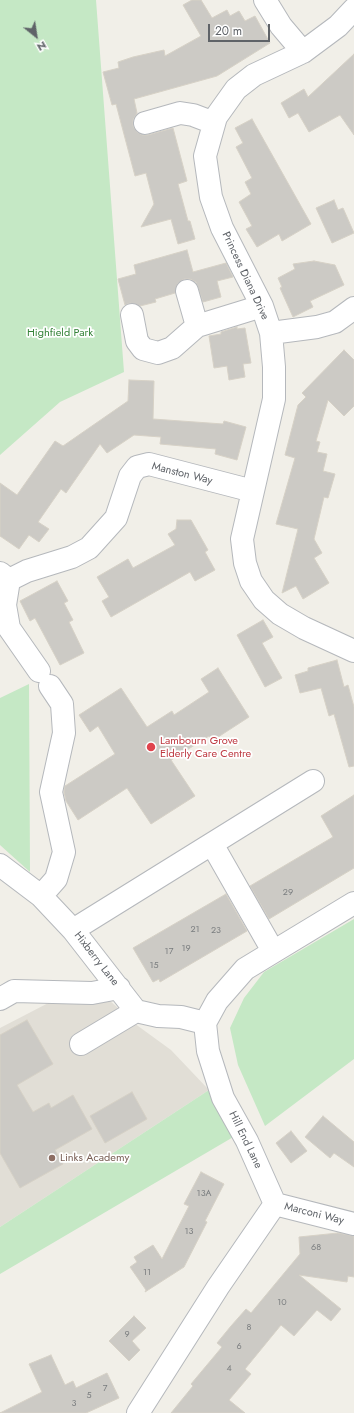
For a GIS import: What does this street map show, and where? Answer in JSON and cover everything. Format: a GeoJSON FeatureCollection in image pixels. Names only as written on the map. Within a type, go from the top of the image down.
{"type":"FeatureCollection","features":[{"type":"Feature","properties":{"kind":"street"},"geometry":{"type":"LineString","coordinates":[[264,0],[281,26],[302,52]]}},
{"type":"Feature","properties":{"kind":"street","name":"Princess Diana Drive"},"geometry":{"type":"LineString","coordinates":[[354,9],[338,26],[302,52],[254,75],[236,89],[223,104],[214,123],[205,156],[211,197],[222,228],[262,306],[271,334],[274,367],[274,399],[242,539],[245,563],[251,581],[264,600],[280,614],[304,628],[354,650]]}},
{"type":"Feature","properties":{"kind":"street"},"geometry":{"type":"LineString","coordinates":[[145,124],[180,114],[193,115],[214,123]]}},
{"type":"Feature","properties":{"kind":"street"},"geometry":{"type":"LineString","coordinates":[[187,291],[197,326]]}},
{"type":"Feature","properties":{"kind":"street"},"geometry":{"type":"LineString","coordinates":[[132,315],[137,340],[143,349],[158,353],[172,348],[197,326],[262,306]]}},
{"type":"Feature","properties":{"kind":"street"},"geometry":{"type":"LineString","coordinates":[[271,334],[317,327],[335,322],[354,308]]}},
{"type":"Feature","properties":{"kind":"street","name":"Manston Way"},"geometry":{"type":"LineString","coordinates":[[4,577],[72,557],[89,548],[116,518],[130,476],[137,467],[148,464],[253,491]]}},
{"type":"Feature","properties":{"kind":"street"},"geometry":{"type":"LineString","coordinates":[[4,577],[5,605],[9,628],[62,704],[64,733],[51,792],[64,852],[56,879],[41,896]]}},
{"type":"Feature","properties":{"kind":"street"},"geometry":{"type":"LineString","coordinates":[[73,930],[313,781]]}},
{"type":"Feature","properties":{"kind":"street"},"geometry":{"type":"LineString","coordinates":[[212,844],[273,950]]}},
{"type":"Feature","properties":{"kind":"street","name":"Hixberry Lane"},"geometry":{"type":"LineString","coordinates":[[0,865],[41,896],[73,930],[136,1011]]}},
{"type":"Feature","properties":{"kind":"street"},"geometry":{"type":"LineString","coordinates":[[81,1044],[136,1011],[158,1016],[181,1017],[205,1023],[217,1001],[245,969],[273,950],[354,903]]}},
{"type":"Feature","properties":{"kind":"street"},"geometry":{"type":"LineString","coordinates":[[0,999],[14,991],[92,993],[119,988]]}},
{"type":"Feature","properties":{"kind":"street","name":"Hill End Lane"},"geometry":{"type":"LineString","coordinates":[[205,1023],[208,1051],[224,1098],[247,1141],[275,1204]]}},
{"type":"Feature","properties":{"kind":"street"},"geometry":{"type":"LineString","coordinates":[[138,1413],[218,1287],[275,1204]]}},
{"type":"Feature","properties":{"kind":"street","name":"Marconi Way"},"geometry":{"type":"LineString","coordinates":[[275,1204],[354,1224]]}},
{"type":"Feature","properties":{"kind":"shaded area","name":"Links Academy"},"geometry":{"type":"Polygon","coordinates":[[[58,998],[109,1000],[138,1026],[171,1050],[209,1090],[0,1227],[0,1028],[58,998]]]}},
{"type":"Feature","properties":{"kind":"green space","name":"Highfield Park"},"geometry":{"type":"Polygon","coordinates":[[[0,0],[96,0],[124,372],[60,402],[0,455],[0,0]]]}},
{"type":"Feature","properties":{"kind":"green space"},"geometry":{"type":"Polygon","coordinates":[[[29,684],[30,872],[0,845],[0,698],[29,684]]]}},
{"type":"Feature","properties":{"kind":"green space"},"geometry":{"type":"Polygon","coordinates":[[[354,919],[354,1059],[265,1126],[238,1065],[230,1028],[244,998],[264,972],[354,919]]]}},
{"type":"Feature","properties":{"kind":"green space"},"geometry":{"type":"Polygon","coordinates":[[[209,1090],[235,1136],[0,1274],[0,1227],[209,1090]]]}},
{"type":"Feature","properties":{"kind":"building"},"geometry":{"type":"Polygon","coordinates":[[[192,0],[201,0],[212,18],[227,10],[230,16],[239,11],[245,21],[255,16],[270,43],[217,76],[134,99],[137,113],[133,120],[133,126],[137,132],[142,135],[148,135],[173,128],[187,181],[178,184],[188,221],[190,221],[195,239],[178,244],[171,219],[141,227],[154,204],[146,173],[135,176],[116,104],[112,105],[103,72],[119,68],[118,62],[133,57],[164,50],[165,56],[201,36],[183,5],[192,0]]]}},
{"type":"Feature","properties":{"kind":"building"},"geometry":{"type":"Polygon","coordinates":[[[354,54],[354,135],[340,115],[309,132],[298,113],[289,118],[281,103],[304,89],[308,97],[354,54]]]}},
{"type":"Feature","properties":{"kind":"building"},"geometry":{"type":"Polygon","coordinates":[[[252,119],[311,224],[282,241],[279,234],[257,247],[246,229],[252,226],[239,202],[251,194],[245,182],[252,178],[236,147],[243,143],[235,128],[252,119]]]}},
{"type":"Feature","properties":{"kind":"building"},"geometry":{"type":"Polygon","coordinates":[[[334,200],[338,210],[343,208],[354,233],[332,243],[316,208],[334,200]]]}},
{"type":"Feature","properties":{"kind":"building"},"geometry":{"type":"Polygon","coordinates":[[[187,250],[193,272],[226,263],[233,277],[217,281],[221,297],[203,302],[196,282],[190,279],[184,279],[178,283],[175,293],[155,299],[156,302],[140,306],[130,303],[125,305],[118,279],[136,274],[134,265],[187,250]]]}},
{"type":"Feature","properties":{"kind":"building"},"geometry":{"type":"Polygon","coordinates":[[[314,261],[335,265],[344,285],[310,301],[313,307],[293,317],[280,288],[282,287],[278,278],[295,269],[293,264],[314,261]]]}},
{"type":"Feature","properties":{"kind":"building"},"geometry":{"type":"Polygon","coordinates":[[[237,327],[237,329],[245,328],[251,363],[243,364],[245,377],[229,380],[227,366],[214,368],[209,336],[221,334],[221,332],[237,327]]]}},
{"type":"Feature","properties":{"kind":"building"},"geometry":{"type":"Polygon","coordinates":[[[344,350],[354,360],[354,406],[344,416],[328,400],[316,441],[320,442],[317,452],[327,454],[323,471],[335,474],[328,498],[324,497],[314,539],[322,553],[314,558],[329,583],[303,599],[296,586],[282,593],[298,529],[276,524],[295,458],[285,455],[298,405],[306,397],[302,393],[344,350]]]}},
{"type":"Feature","properties":{"kind":"building"},"geometry":{"type":"Polygon","coordinates":[[[129,380],[154,381],[153,419],[223,424],[224,421],[246,427],[237,460],[215,454],[216,449],[160,444],[161,437],[134,435],[107,453],[100,444],[66,493],[61,489],[38,522],[49,529],[39,542],[29,535],[19,549],[0,536],[0,483],[17,495],[55,441],[63,446],[128,401],[129,380]]]}},
{"type":"Feature","properties":{"kind":"building"},"geometry":{"type":"Polygon","coordinates":[[[177,520],[191,520],[208,550],[205,552],[215,570],[195,581],[190,572],[111,617],[102,601],[109,597],[97,577],[128,559],[133,568],[175,545],[168,534],[176,529],[177,520]]]}},
{"type":"Feature","properties":{"kind":"building"},"geometry":{"type":"Polygon","coordinates":[[[57,581],[68,601],[64,603],[73,620],[69,622],[84,653],[60,665],[35,618],[30,621],[20,601],[57,581]]]}},
{"type":"Feature","properties":{"kind":"building"},"geometry":{"type":"Polygon","coordinates":[[[263,620],[273,637],[262,643],[282,678],[265,687],[237,635],[263,620]]]}},
{"type":"Feature","properties":{"kind":"building"},"geometry":{"type":"Polygon","coordinates":[[[337,660],[344,687],[348,685],[354,707],[354,766],[349,767],[334,714],[329,716],[321,688],[300,693],[295,675],[308,671],[308,668],[337,660]]]}},
{"type":"Feature","properties":{"kind":"building","name":"Lambourn Grove Elderly Care Centre"},"geometry":{"type":"Polygon","coordinates":[[[218,668],[249,717],[212,741],[209,736],[171,760],[195,796],[151,824],[127,788],[78,820],[66,801],[64,792],[65,786],[115,754],[98,726],[90,732],[79,715],[121,688],[147,727],[172,711],[174,715],[209,692],[201,679],[218,668]]]}},
{"type":"Feature","properties":{"kind":"building"},"geometry":{"type":"Polygon","coordinates":[[[354,795],[354,868],[269,919],[250,886],[333,837],[321,816],[354,795]]]}},
{"type":"Feature","properties":{"kind":"building"},"geometry":{"type":"Polygon","coordinates":[[[226,894],[247,931],[160,982],[159,979],[153,982],[133,948],[226,894]]]}},
{"type":"Feature","properties":{"kind":"building"},"geometry":{"type":"Polygon","coordinates":[[[27,1020],[53,1064],[17,1085],[33,1112],[49,1103],[51,1108],[73,1095],[92,1129],[55,1150],[63,1164],[20,1188],[0,1153],[0,1035],[27,1020]]]}},
{"type":"Feature","properties":{"kind":"building"},"geometry":{"type":"Polygon","coordinates":[[[132,1092],[147,1119],[105,1143],[90,1116],[132,1092]]]}},
{"type":"Feature","properties":{"kind":"building"},"geometry":{"type":"Polygon","coordinates":[[[323,1116],[354,1142],[354,1167],[334,1153],[330,1158],[305,1137],[323,1116]]]}},
{"type":"Feature","properties":{"kind":"building"},"geometry":{"type":"Polygon","coordinates":[[[291,1131],[307,1151],[291,1163],[276,1143],[291,1131]]]}},
{"type":"Feature","properties":{"kind":"building"},"geometry":{"type":"Polygon","coordinates":[[[201,1172],[224,1184],[205,1221],[207,1222],[184,1267],[145,1292],[146,1290],[130,1267],[137,1262],[134,1257],[153,1245],[162,1259],[189,1206],[184,1204],[201,1172]]]}},
{"type":"Feature","properties":{"kind":"building"},"geometry":{"type":"Polygon","coordinates":[[[338,1233],[354,1236],[354,1277],[348,1276],[347,1282],[299,1275],[341,1309],[331,1321],[317,1310],[294,1336],[281,1325],[245,1369],[251,1374],[229,1400],[245,1413],[171,1413],[193,1386],[191,1384],[222,1347],[217,1343],[246,1309],[251,1313],[300,1254],[299,1237],[338,1233]]]}},
{"type":"Feature","properties":{"kind":"building"},"geometry":{"type":"Polygon","coordinates":[[[134,1316],[146,1328],[132,1341],[140,1350],[129,1361],[109,1341],[134,1316]]]}},
{"type":"Feature","properties":{"kind":"building"},"geometry":{"type":"Polygon","coordinates":[[[51,1355],[65,1385],[73,1381],[76,1388],[107,1373],[119,1398],[86,1413],[0,1413],[42,1392],[29,1364],[51,1355]]]}},
{"type":"Feature","properties":{"kind":"place","name":"Lambourn Grove Elderly Care Centre"},"geometry":{"type":"Point","coordinates":[151,747]}},
{"type":"Feature","properties":{"kind":"place","name":"Links Academy"},"geometry":{"type":"Point","coordinates":[52,1158]}}]}
